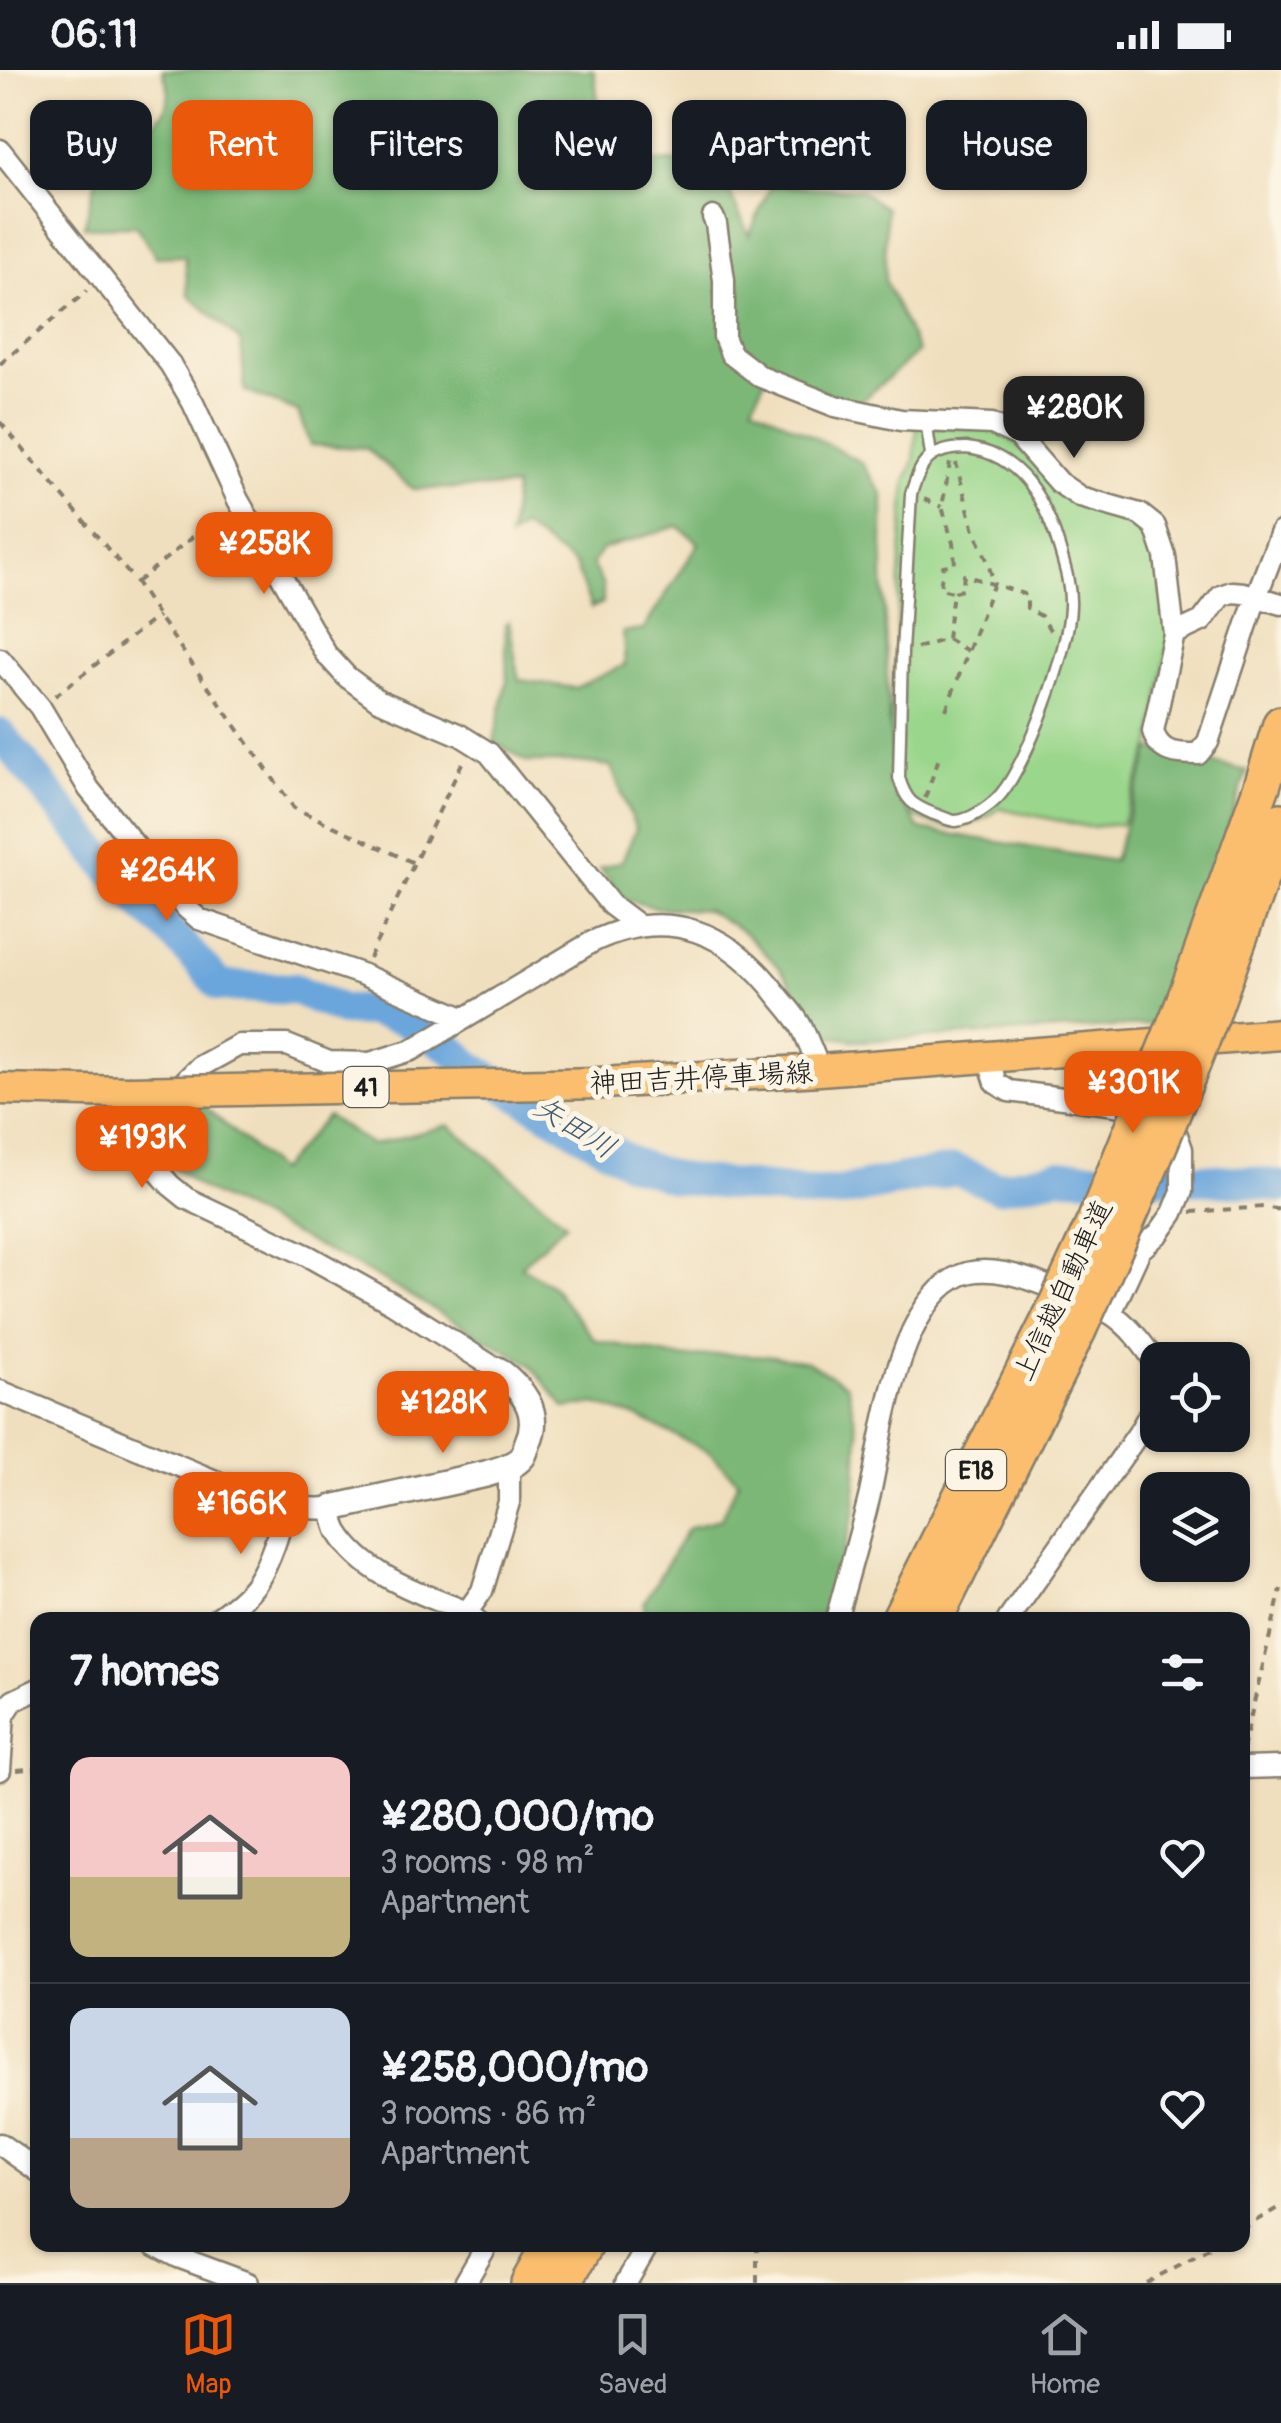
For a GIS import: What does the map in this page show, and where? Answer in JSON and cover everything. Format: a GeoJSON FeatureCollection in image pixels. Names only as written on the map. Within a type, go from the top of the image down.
{"type":"FeatureCollection","features":[{"type":"Feature","properties":{"kind":"highway","name":"上信越自動車道"},"geometry":{"type":"LineString","coordinates":[[903,1612],[1064,1324],[1123,1232],[1171,1120],[1197,1010],[1281,724]]}},
{"type":"Feature","properties":{"kind":"highway","name":"上信越自動車道"},"geometry":{"type":"LineString","coordinates":[[1197,1010],[1281,821]]}},
{"type":"Feature","properties":{"kind":"highway","name":"上信越自動車道"},"geometry":{"type":"LineString","coordinates":[[938,1612],[1064,1324]]}},
{"type":"Feature","properties":{"kind":"highway"},"geometry":{"type":"LineString","coordinates":[[529,2283],[546,2252]]}},
{"type":"Feature","properties":{"kind":"highway"},"geometry":{"type":"LineString","coordinates":[[563,2283],[580,2252]]}},
{"type":"Feature","properties":{"kind":"main road","name":"神田吉井停車場線"},"geometry":{"type":"LineString","coordinates":[[0,1089],[130,1092],[602,1083],[1281,1034]]}},
{"type":"Feature","properties":{"kind":"street"},"geometry":{"type":"LineString","coordinates":[[0,150],[170,364],[193,402],[238,500],[326,654],[347,677],[378,700],[472,742],[489,754],[611,906],[639,926]]}},
{"type":"Feature","properties":{"kind":"street"},"geometry":{"type":"LineString","coordinates":[[713,217],[724,280],[724,338],[731,354],[761,377],[835,406],[901,420],[992,424],[1018,436],[1058,482],[1080,497],[1140,514],[1156,526],[1165,556],[1174,634],[1153,731],[1156,742],[1166,751],[1198,754],[1208,742],[1270,601],[1281,532]]}},
{"type":"Feature","properties":{"kind":"street"},"geometry":{"type":"LineString","coordinates":[[1174,634],[1202,621],[1222,596],[1232,592],[1270,601]]}},
{"type":"Feature","properties":{"kind":"street"},"geometry":{"type":"LineString","coordinates":[[0,659],[40,707],[89,789],[184,906],[199,919],[361,974],[455,1024]]}},
{"type":"Feature","properties":{"kind":"street"},"geometry":{"type":"LineString","coordinates":[[0,1391],[286,1507],[332,1508],[509,1466],[521,1458],[534,1431],[531,1406],[520,1386],[392,1303],[308,1256],[186,1198],[170,1186],[157,1170],[153,1138],[170,1096],[199,1067],[239,1045],[286,1045],[329,1062],[370,1062],[412,1050],[592,942],[613,932],[660,924],[720,942],[763,975],[801,1024],[820,1070]]}},
{"type":"Feature","properties":{"kind":"street"},"geometry":{"type":"LineString","coordinates":[[988,1058],[996,1083],[1009,1091],[1116,1105],[1164,1122],[1177,1136],[1182,1149],[1182,1191],[1173,1213],[1140,1250],[1110,1313]]}},
{"type":"Feature","properties":{"kind":"street"},"geometry":{"type":"LineString","coordinates":[[838,1612],[869,1498],[892,1388],[916,1322],[932,1296],[957,1276],[990,1270],[1024,1277],[1110,1313],[1140,1342]]}},
{"type":"Feature","properties":{"kind":"street"},"geometry":{"type":"LineString","coordinates":[[1014,1612],[1140,1430]]}},
{"type":"Feature","properties":{"kind":"street"},"geometry":{"type":"LineString","coordinates":[[474,1612],[509,1502],[509,1466]]}},
{"type":"Feature","properties":{"kind":"street"},"geometry":{"type":"LineString","coordinates":[[226,1612],[257,1582],[280,1531],[286,1507]]}},
{"type":"Feature","properties":{"kind":"street"},"geometry":{"type":"LineString","coordinates":[[332,1508],[336,1529],[356,1554],[396,1582],[463,1612]]}},
{"type":"Feature","properties":{"kind":"street"},"geometry":{"type":"LineString","coordinates":[[0,1770],[4,1714],[13,1701],[30,1694]]}},
{"type":"Feature","properties":{"kind":"street"},"geometry":{"type":"LineString","coordinates":[[1250,1768],[1281,1767]]}},
{"type":"Feature","properties":{"kind":"street"},"geometry":{"type":"LineString","coordinates":[[0,2144],[30,2165]]}},
{"type":"Feature","properties":{"kind":"street"},"geometry":{"type":"LineString","coordinates":[[167,2252],[248,2283]]}},
{"type":"Feature","properties":{"kind":"street"},"geometry":{"type":"LineString","coordinates":[[465,2283],[483,2252]]}},
{"type":"Feature","properties":{"kind":"street"},"geometry":{"type":"LineString","coordinates":[[626,2283],[644,2252]]}},
{"type":"Feature","properties":{"kind":"lane"},"geometry":{"type":"LineString","coordinates":[[926,421],[931,454]]}},
{"type":"Feature","properties":{"kind":"lane"},"geometry":{"type":"LineString","coordinates":[[952,449],[985,450],[1008,462],[1042,499],[1068,576],[1070,608],[1065,641],[1023,759],[1000,796],[972,816],[953,821],[904,798],[899,778],[911,494],[916,476],[931,454],[952,449]]}},
{"type":"Feature","properties":{"kind":"path"},"geometry":{"type":"LineString","coordinates":[[0,364],[102,278]]}},
{"type":"Feature","properties":{"kind":"path"},"geometry":{"type":"LineString","coordinates":[[0,422],[136,582],[294,808],[414,863]]}},
{"type":"Feature","properties":{"kind":"path"},"geometry":{"type":"LineString","coordinates":[[952,449],[942,506],[955,564]]}},
{"type":"Feature","properties":{"kind":"path"},"geometry":{"type":"LineString","coordinates":[[946,710],[994,583],[973,527],[952,449]]}},
{"type":"Feature","properties":{"kind":"path"},"geometry":{"type":"LineString","coordinates":[[911,494],[942,506]]}},
{"type":"Feature","properties":{"kind":"path"},"geometry":{"type":"LineString","coordinates":[[136,582],[238,500]]}},
{"type":"Feature","properties":{"kind":"path"},"geometry":{"type":"LineString","coordinates":[[943,566],[964,567],[964,575],[962,590],[940,588],[943,566]]}},
{"type":"Feature","properties":{"kind":"path"},"geometry":{"type":"LineString","coordinates":[[964,575],[1026,594],[1026,608],[1041,616],[1049,631],[1065,641]]}},
{"type":"Feature","properties":{"kind":"path"},"geometry":{"type":"LineString","coordinates":[[947,639],[953,592]]}},
{"type":"Feature","properties":{"kind":"path"},"geometry":{"type":"LineString","coordinates":[[40,707],[158,616]]}},
{"type":"Feature","properties":{"kind":"path"},"geometry":{"type":"LineString","coordinates":[[902,652],[947,639],[968,651]]}},
{"type":"Feature","properties":{"kind":"path"},"geometry":{"type":"LineString","coordinates":[[361,974],[472,742]]}},
{"type":"Feature","properties":{"kind":"path"},"geometry":{"type":"LineString","coordinates":[[921,809],[940,755]]}},
{"type":"Feature","properties":{"kind":"path"},"geometry":{"type":"LineString","coordinates":[[1173,1213],[1264,1207],[1281,1210]]}},
{"type":"Feature","properties":{"kind":"path"},"geometry":{"type":"LineString","coordinates":[[1250,1719],[1281,1588]]}},
{"type":"Feature","properties":{"kind":"path"},"geometry":{"type":"LineString","coordinates":[[1250,2225],[1281,2206]]}},
{"type":"Feature","properties":{"kind":"path"},"geometry":{"type":"LineString","coordinates":[[756,2252],[756,2283]]}},
{"type":"Feature","properties":{"kind":"path"},"geometry":{"type":"LineString","coordinates":[[1146,2283],[1203,2252]]}},
{"type":"Feature","properties":{"kind":"green space"},"geometry":{"type":"Polygon","coordinates":[[[162,70],[594,70],[598,100],[518,100],[518,190],[652,190],[652,162],[672,161],[672,190],[728,190],[749,235],[769,190],[860,190],[886,209],[885,281],[918,352],[858,404],[767,374],[753,405],[861,462],[883,495],[889,723],[897,795],[920,829],[1113,861],[1151,749],[1247,771],[1164,1024],[859,1041],[835,1037],[816,1021],[780,968],[745,933],[707,910],[658,908],[625,900],[600,868],[622,861],[636,829],[611,766],[527,762],[494,741],[507,680],[505,624],[509,621],[519,680],[575,688],[625,665],[623,632],[643,630],[699,543],[678,526],[602,549],[592,564],[603,586],[603,603],[591,608],[575,565],[522,527],[509,538],[515,487],[413,489],[366,448],[310,445],[298,412],[245,391],[241,342],[188,294],[185,256],[156,257],[136,226],[84,227],[93,190],[152,190],[152,126],[161,116],[169,90],[162,70]]]}},
{"type":"Feature","properties":{"kind":"green space"},"geometry":{"type":"Polygon","coordinates":[[[917,426],[991,428],[1015,440],[1054,484],[1140,523],[1151,532],[1170,633],[1152,743],[1122,824],[1088,827],[1000,808],[980,821],[941,826],[902,810],[896,801],[888,767],[906,482],[914,461],[917,426]]]}},
{"type":"Feature","properties":{"kind":"green space"},"geometry":{"type":"Polygon","coordinates":[[[187,1104],[203,1105],[278,1171],[327,1116],[371,1145],[449,1125],[566,1223],[521,1266],[552,1286],[595,1340],[682,1358],[722,1354],[807,1362],[847,1385],[858,1433],[855,1511],[826,1612],[645,1612],[644,1603],[687,1529],[721,1518],[738,1481],[709,1452],[637,1417],[595,1404],[565,1408],[530,1364],[361,1268],[199,1187],[170,1164],[171,1135],[187,1104]]]}},
{"type":"Feature","properties":{"kind":"waterway","name":"矢田川"},"geometry":{"type":"LineString","coordinates":[[0,734],[121,882],[220,986],[295,989],[342,1010],[370,1011],[403,1019],[449,1047],[473,1068],[630,1162],[675,1178],[803,1193],[837,1193],[956,1170],[998,1187],[1058,1175],[1207,1179],[1281,1187]]}}]}
